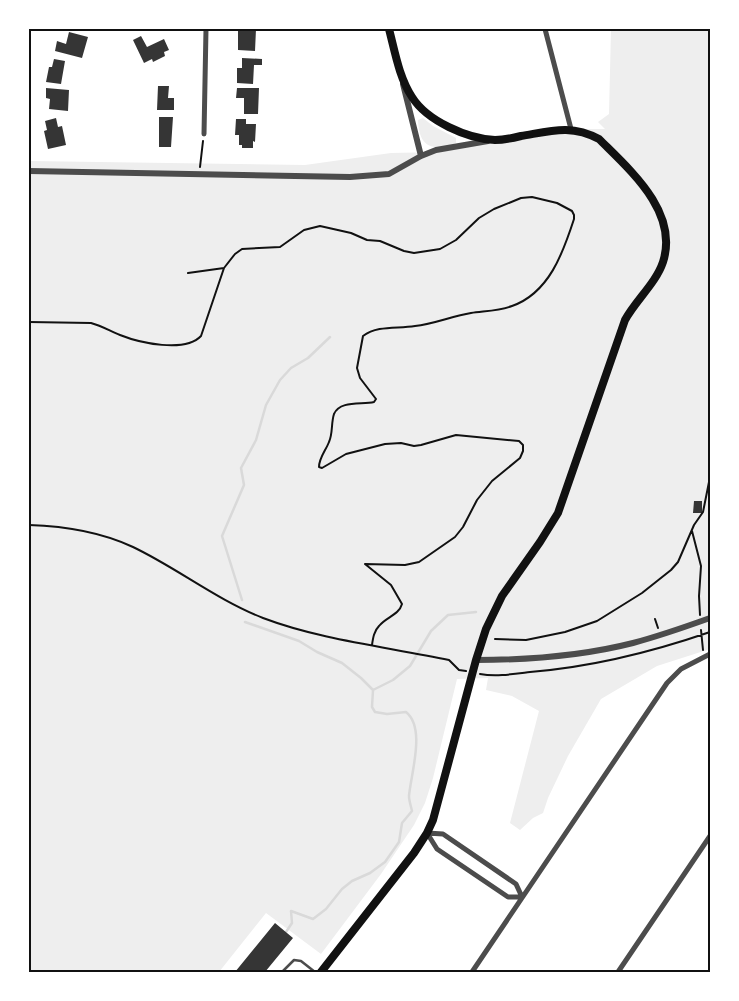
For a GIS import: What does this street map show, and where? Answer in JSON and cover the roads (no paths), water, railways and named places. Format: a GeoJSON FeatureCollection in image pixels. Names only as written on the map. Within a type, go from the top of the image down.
{"type":"FeatureCollection","features":[{"type":"Feature","properties":{"kind":"main road"},"geometry":{"type":"LineString","coordinates":[[321,972],[409,860],[427,833],[433,820],[486,629],[502,596],[552,525],[625,320],[656,276],[663,262],[666,246],[662,216],[655,202],[599,139],[571,129],[495,140],[465,134],[444,125],[412,99],[400,75],[389,29]]}},
{"type":"Feature","properties":{"kind":"street"},"geometry":{"type":"LineString","coordinates":[[204,134],[206,29]]}},
{"type":"Feature","properties":{"kind":"street"},"geometry":{"type":"LineString","coordinates":[[545,29],[571,129]]}},
{"type":"Feature","properties":{"kind":"street"},"geometry":{"type":"LineString","coordinates":[[400,75],[421,156]]}},
{"type":"Feature","properties":{"kind":"street"},"geometry":{"type":"LineString","coordinates":[[29,171],[376,176],[389,174],[436,150],[495,140]]}},
{"type":"Feature","properties":{"kind":"street"},"geometry":{"type":"LineString","coordinates":[[476,660],[530,659],[596,650],[632,643],[710,618]]}},
{"type":"Feature","properties":{"kind":"street"},"geometry":{"type":"LineString","coordinates":[[472,972],[670,679],[681,669],[708,655]]}},
{"type":"Feature","properties":{"kind":"street"},"geometry":{"type":"LineString","coordinates":[[427,833],[443,834],[516,884],[522,897]]}},
{"type":"Feature","properties":{"kind":"street"},"geometry":{"type":"LineString","coordinates":[[427,833],[437,849],[508,897],[522,897]]}},
{"type":"Feature","properties":{"kind":"street"},"geometry":{"type":"LineString","coordinates":[[618,972],[710,836]]}},
{"type":"Feature","properties":{"kind":"lane"},"geometry":{"type":"LineString","coordinates":[[282,972],[294,960],[301,961],[315,972]]}},
{"type":"Feature","properties":{"kind":"waterway"},"geometry":{"type":"LineString","coordinates":[[242,600],[222,536],[244,485],[241,468],[256,440],[266,405],[280,380],[291,368],[308,358],[330,337]]}},
{"type":"Feature","properties":{"kind":"waterway"},"geometry":{"type":"LineString","coordinates":[[373,690],[393,680],[410,666],[431,631],[448,615],[476,612]]}},
{"type":"Feature","properties":{"kind":"waterway"},"geometry":{"type":"LineString","coordinates":[[245,622],[299,641],[317,652],[342,663],[373,690],[372,707],[375,712],[387,714],[406,712],[412,719],[415,729],[416,751],[409,796],[412,811],[402,823],[399,842],[385,862],[370,873],[352,881],[342,889],[326,909],[313,919],[291,911],[292,923],[286,932]]}}]}
